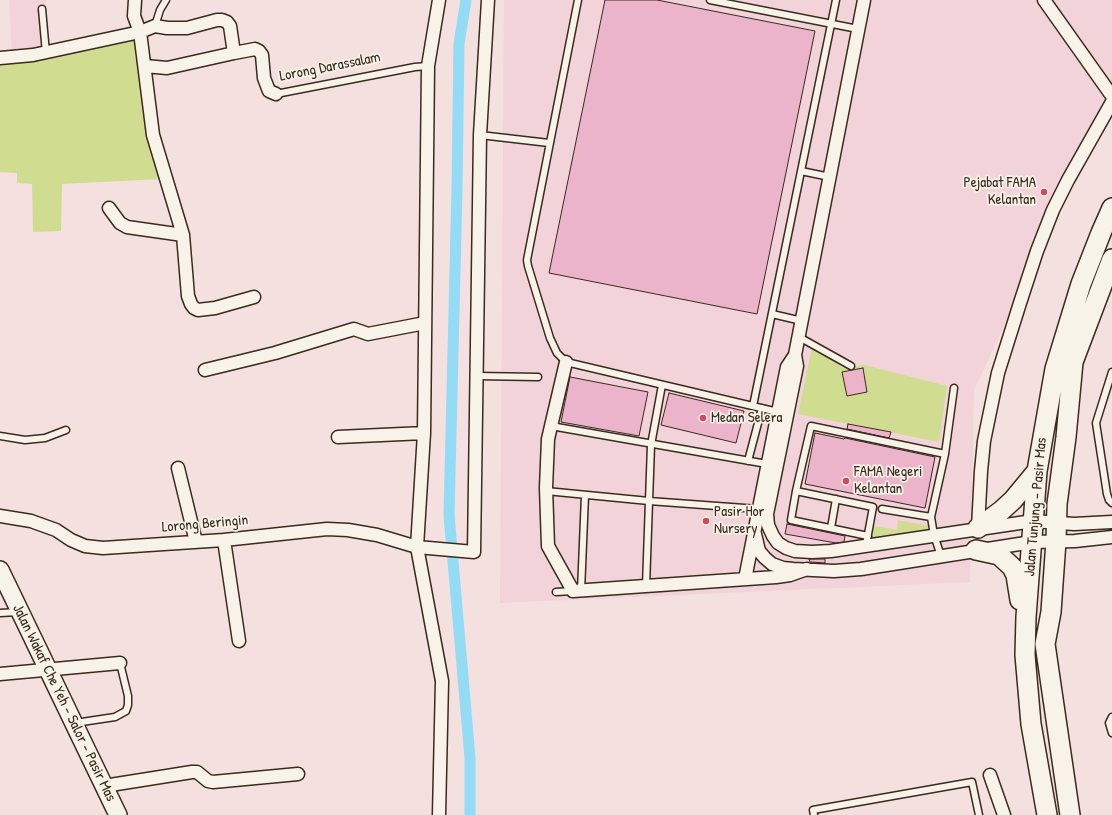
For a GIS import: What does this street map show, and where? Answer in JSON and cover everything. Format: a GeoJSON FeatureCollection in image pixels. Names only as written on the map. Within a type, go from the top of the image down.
{"type":"FeatureCollection","features":[{"type":"Feature","properties":{"kind":"main road","name":"Jalan Tunjung - Pasir Mas"},"geometry":{"type":"LineString","coordinates":[[1047,815],[1031,724],[1025,655],[1045,522],[1037,470],[1055,369],[1081,284],[1112,208]]}},
{"type":"Feature","properties":{"kind":"main road","name":"Jalan Tunjung - Pasir Mas"},"geometry":{"type":"LineString","coordinates":[[1045,522],[1056,504],[1066,437],[1073,362],[1112,259]]}},
{"type":"Feature","properties":{"kind":"main road"},"geometry":{"type":"LineString","coordinates":[[978,528],[1013,500],[1037,470]]}},
{"type":"Feature","properties":{"kind":"main road","name":"Jalan Tunjung - Pasir Mas"},"geometry":{"type":"LineString","coordinates":[[1043,542],[1051,612],[1046,644],[1070,815]]}},
{"type":"Feature","properties":{"kind":"main road"},"geometry":{"type":"LineString","coordinates":[[976,550],[999,555],[1012,567],[1016,575],[1019,589],[1025,655]]}},
{"type":"Feature","properties":{"kind":"main road","name":"Jalan Wakaf Che Yeh - Salor - Pasir Mas"},"geometry":{"type":"LineString","coordinates":[[0,570],[118,815]]}},
{"type":"Feature","properties":{"kind":"street"},"geometry":{"type":"LineString","coordinates":[[134,0],[134,16],[140,32],[153,135],[183,234],[188,296],[194,308],[198,310],[215,308],[254,297]]}},
{"type":"Feature","properties":{"kind":"street"},"geometry":{"type":"LineString","coordinates":[[439,0],[428,66],[424,433],[417,547],[442,680],[439,815]]}},
{"type":"Feature","properties":{"kind":"street"},"geometry":{"type":"LineString","coordinates":[[477,376],[480,135],[488,0]]}},
{"type":"Feature","properties":{"kind":"street"},"geometry":{"type":"LineString","coordinates":[[745,579],[787,367],[795,355],[799,338],[864,0]]}},
{"type":"Feature","properties":{"kind":"street"},"geometry":{"type":"LineString","coordinates":[[1044,0],[1112,96]]}},
{"type":"Feature","properties":{"kind":"street"},"geometry":{"type":"LineString","coordinates":[[0,58],[46,53],[140,32],[155,26],[167,28],[187,28],[216,20],[222,20],[227,22],[230,26],[234,53],[167,68],[145,66]]}},
{"type":"Feature","properties":{"kind":"street","name":"Lorong Darassalam"},"geometry":{"type":"LineString","coordinates":[[234,53],[255,49],[259,51],[262,55],[264,78],[269,91],[276,94]]}},
{"type":"Feature","properties":{"kind":"street"},"geometry":{"type":"LineString","coordinates":[[978,528],[984,441],[998,373],[1020,303],[1037,251],[1053,210],[1068,180],[1112,102]]}},
{"type":"Feature","properties":{"kind":"street"},"geometry":{"type":"LineString","coordinates":[[109,208],[120,223],[127,228],[183,234]]}},
{"type":"Feature","properties":{"kind":"street"},"geometry":{"type":"LineString","coordinates":[[205,370],[275,353],[354,329],[368,334],[425,323]]}},
{"type":"Feature","properties":{"kind":"street"},"geometry":{"type":"LineString","coordinates":[[795,355],[797,366],[767,514],[768,525],[778,543],[786,548],[795,551],[831,551],[867,540],[934,535],[978,528],[1045,522],[1093,524],[1112,522]]}},
{"type":"Feature","properties":{"kind":"street"},"geometry":{"type":"LineString","coordinates":[[566,362],[548,439],[546,491],[548,546],[577,591],[790,575],[807,569]]}},
{"type":"Feature","properties":{"kind":"street","name":"Lorong Beringin"},"geometry":{"type":"LineString","coordinates":[[0,516],[31,521],[56,530],[71,540],[85,546],[103,548],[224,540],[327,529],[348,530],[417,547],[474,552],[477,376]]}},
{"type":"Feature","properties":{"kind":"street"},"geometry":{"type":"LineString","coordinates":[[338,437],[424,433]]}},
{"type":"Feature","properties":{"kind":"street"},"geometry":{"type":"LineString","coordinates":[[178,468],[196,542]]}},
{"type":"Feature","properties":{"kind":"street"},"geometry":{"type":"LineString","coordinates":[[754,530],[759,551],[772,564],[783,568],[834,571],[861,569],[976,550],[1112,536]]}},
{"type":"Feature","properties":{"kind":"street"},"geometry":{"type":"LineString","coordinates":[[224,540],[239,641]]}},
{"type":"Feature","properties":{"kind":"street"},"geometry":{"type":"LineString","coordinates":[[0,674],[120,663]]}},
{"type":"Feature","properties":{"kind":"street"},"geometry":{"type":"LineString","coordinates":[[104,786],[192,772],[197,772],[208,781],[213,782],[298,774]]}},
{"type":"Feature","properties":{"kind":"street"},"geometry":{"type":"LineString","coordinates":[[990,776],[1004,815]]}},
{"type":"Feature","properties":{"kind":"lane"},"geometry":{"type":"LineString","coordinates":[[155,26],[160,10],[166,0]]}},
{"type":"Feature","properties":{"kind":"lane"},"geometry":{"type":"LineString","coordinates":[[578,0],[528,248],[528,266],[550,338],[557,353],[566,362],[778,412]]}},
{"type":"Feature","properties":{"kind":"lane"},"geometry":{"type":"LineString","coordinates":[[710,0],[858,29]]}},
{"type":"Feature","properties":{"kind":"lane"},"geometry":{"type":"LineString","coordinates":[[754,406],[836,0]]}},
{"type":"Feature","properties":{"kind":"lane"},"geometry":{"type":"LineString","coordinates":[[42,9],[46,53]]}},
{"type":"Feature","properties":{"kind":"lane","name":"Lorong Darassalam"},"geometry":{"type":"LineString","coordinates":[[276,94],[415,67],[428,66]]}},
{"type":"Feature","properties":{"kind":"lane"},"geometry":{"type":"LineString","coordinates":[[480,135],[549,143]]}},
{"type":"Feature","properties":{"kind":"lane"},"geometry":{"type":"LineString","coordinates":[[801,171],[830,177]]}},
{"type":"Feature","properties":{"kind":"lane"},"geometry":{"type":"LineString","coordinates":[[772,314],[802,320]]}},
{"type":"Feature","properties":{"kind":"lane"},"geometry":{"type":"LineString","coordinates":[[799,338],[851,366]]}},
{"type":"Feature","properties":{"kind":"lane"},"geometry":{"type":"LineString","coordinates":[[1112,372],[1096,423],[1107,494],[1112,503]]}},
{"type":"Feature","properties":{"kind":"lane"},"geometry":{"type":"LineString","coordinates":[[477,376],[538,377]]}},
{"type":"Feature","properties":{"kind":"lane"},"geometry":{"type":"LineString","coordinates":[[646,586],[651,445],[662,385]]}},
{"type":"Feature","properties":{"kind":"lane"},"geometry":{"type":"LineString","coordinates":[[940,556],[931,517],[945,454],[954,388]]}},
{"type":"Feature","properties":{"kind":"lane"},"geometry":{"type":"LineString","coordinates":[[748,462],[762,408]]}},
{"type":"Feature","properties":{"kind":"lane"},"geometry":{"type":"LineString","coordinates":[[551,426],[651,445],[767,464]]}},
{"type":"Feature","properties":{"kind":"lane"},"geometry":{"type":"LineString","coordinates":[[796,491],[874,507],[867,540],[831,528],[791,520],[796,491],[810,426],[945,454]]}},
{"type":"Feature","properties":{"kind":"lane"},"geometry":{"type":"LineString","coordinates":[[0,436],[25,440],[45,438],[66,430]]}},
{"type":"Feature","properties":{"kind":"lane"},"geometry":{"type":"LineString","coordinates":[[546,491],[649,502],[758,509]]}},
{"type":"Feature","properties":{"kind":"lane"},"geometry":{"type":"LineString","coordinates":[[556,592],[577,591],[585,495]]}},
{"type":"Feature","properties":{"kind":"lane"},"geometry":{"type":"LineString","coordinates":[[831,528],[836,499]]}},
{"type":"Feature","properties":{"kind":"lane"},"geometry":{"type":"LineString","coordinates":[[882,509],[931,517]]}},
{"type":"Feature","properties":{"kind":"lane"},"geometry":{"type":"LineString","coordinates":[[0,613],[20,611]]}},
{"type":"Feature","properties":{"kind":"lane"},"geometry":{"type":"LineString","coordinates":[[74,723],[115,717],[126,711],[128,700],[120,663]]}},
{"type":"Feature","properties":{"kind":"lane"},"geometry":{"type":"LineString","coordinates":[[1112,717],[1110,723],[1112,733]]}},
{"type":"Feature","properties":{"kind":"lane"},"geometry":{"type":"LineString","coordinates":[[814,815],[813,810],[972,782],[979,815]]}},
{"type":"Feature","properties":{"kind":"shaded area"},"geometry":{"type":"Polygon","coordinates":[[[9,0],[46,0],[50,47],[12,53],[9,0]]]}},
{"type":"Feature","properties":{"kind":"shaded area"},"geometry":{"type":"Polygon","coordinates":[[[504,0],[1112,0],[1112,96],[974,390],[970,582],[500,603],[504,0]]]}},
{"type":"Feature","properties":{"kind":"green space"},"geometry":{"type":"Polygon","coordinates":[[[130,38],[135,40],[139,51],[162,179],[62,184],[61,231],[33,232],[32,184],[17,183],[17,173],[0,172],[0,60],[130,38]]]}},
{"type":"Feature","properties":{"kind":"green space"},"geometry":{"type":"Polygon","coordinates":[[[812,347],[843,368],[864,365],[947,386],[939,442],[798,414],[812,347]]]}},
{"type":"Feature","properties":{"kind":"green space"},"geometry":{"type":"Polygon","coordinates":[[[898,520],[929,526],[930,534],[871,542],[874,526],[897,530],[898,520]]]}},
{"type":"Feature","properties":{"kind":"building"},"geometry":{"type":"Polygon","coordinates":[[[605,0],[657,0],[815,31],[757,314],[549,273],[605,0]]]}},
{"type":"Feature","properties":{"kind":"building"},"geometry":{"type":"Polygon","coordinates":[[[863,368],[867,392],[847,396],[842,372],[863,368]]]}},
{"type":"Feature","properties":{"kind":"building"},"geometry":{"type":"Polygon","coordinates":[[[570,377],[648,392],[639,436],[561,422],[570,377]]]}},
{"type":"Feature","properties":{"kind":"building","name":"Medan Selera"},"geometry":{"type":"Polygon","coordinates":[[[669,393],[744,411],[736,443],[661,425],[669,393]]]}},
{"type":"Feature","properties":{"kind":"building"},"geometry":{"type":"Polygon","coordinates":[[[848,424],[891,432],[889,438],[847,429],[848,424]]]}},
{"type":"Feature","properties":{"kind":"building"},"geometry":{"type":"Polygon","coordinates":[[[815,433],[935,457],[925,508],[805,484],[815,433]]]}},
{"type":"Feature","properties":{"kind":"building"},"geometry":{"type":"Polygon","coordinates":[[[787,524],[845,536],[844,542],[836,543],[785,534],[787,524]]]}},
{"type":"Feature","properties":{"kind":"building"},"geometry":{"type":"Polygon","coordinates":[[[809,559],[825,559],[825,563],[810,562],[809,559]]]}},
{"type":"Feature","properties":{"kind":"waterway"},"geometry":{"type":"LineString","coordinates":[[466,0],[459,44],[449,515],[470,758],[470,815]]}},
{"type":"Feature","properties":{"kind":"place","name":"Pejabat FAMA Kelantan"},"geometry":{"type":"Point","coordinates":[1044,192]}},
{"type":"Feature","properties":{"kind":"place","name":"Medan Selera"},"geometry":{"type":"Point","coordinates":[703,418]}},
{"type":"Feature","properties":{"kind":"place","name":"FAMA Negeri Kelantan"},"geometry":{"type":"Point","coordinates":[846,481]}},
{"type":"Feature","properties":{"kind":"place","name":"Pasir Hor Nursery"},"geometry":{"type":"Point","coordinates":[706,521]}}]}
